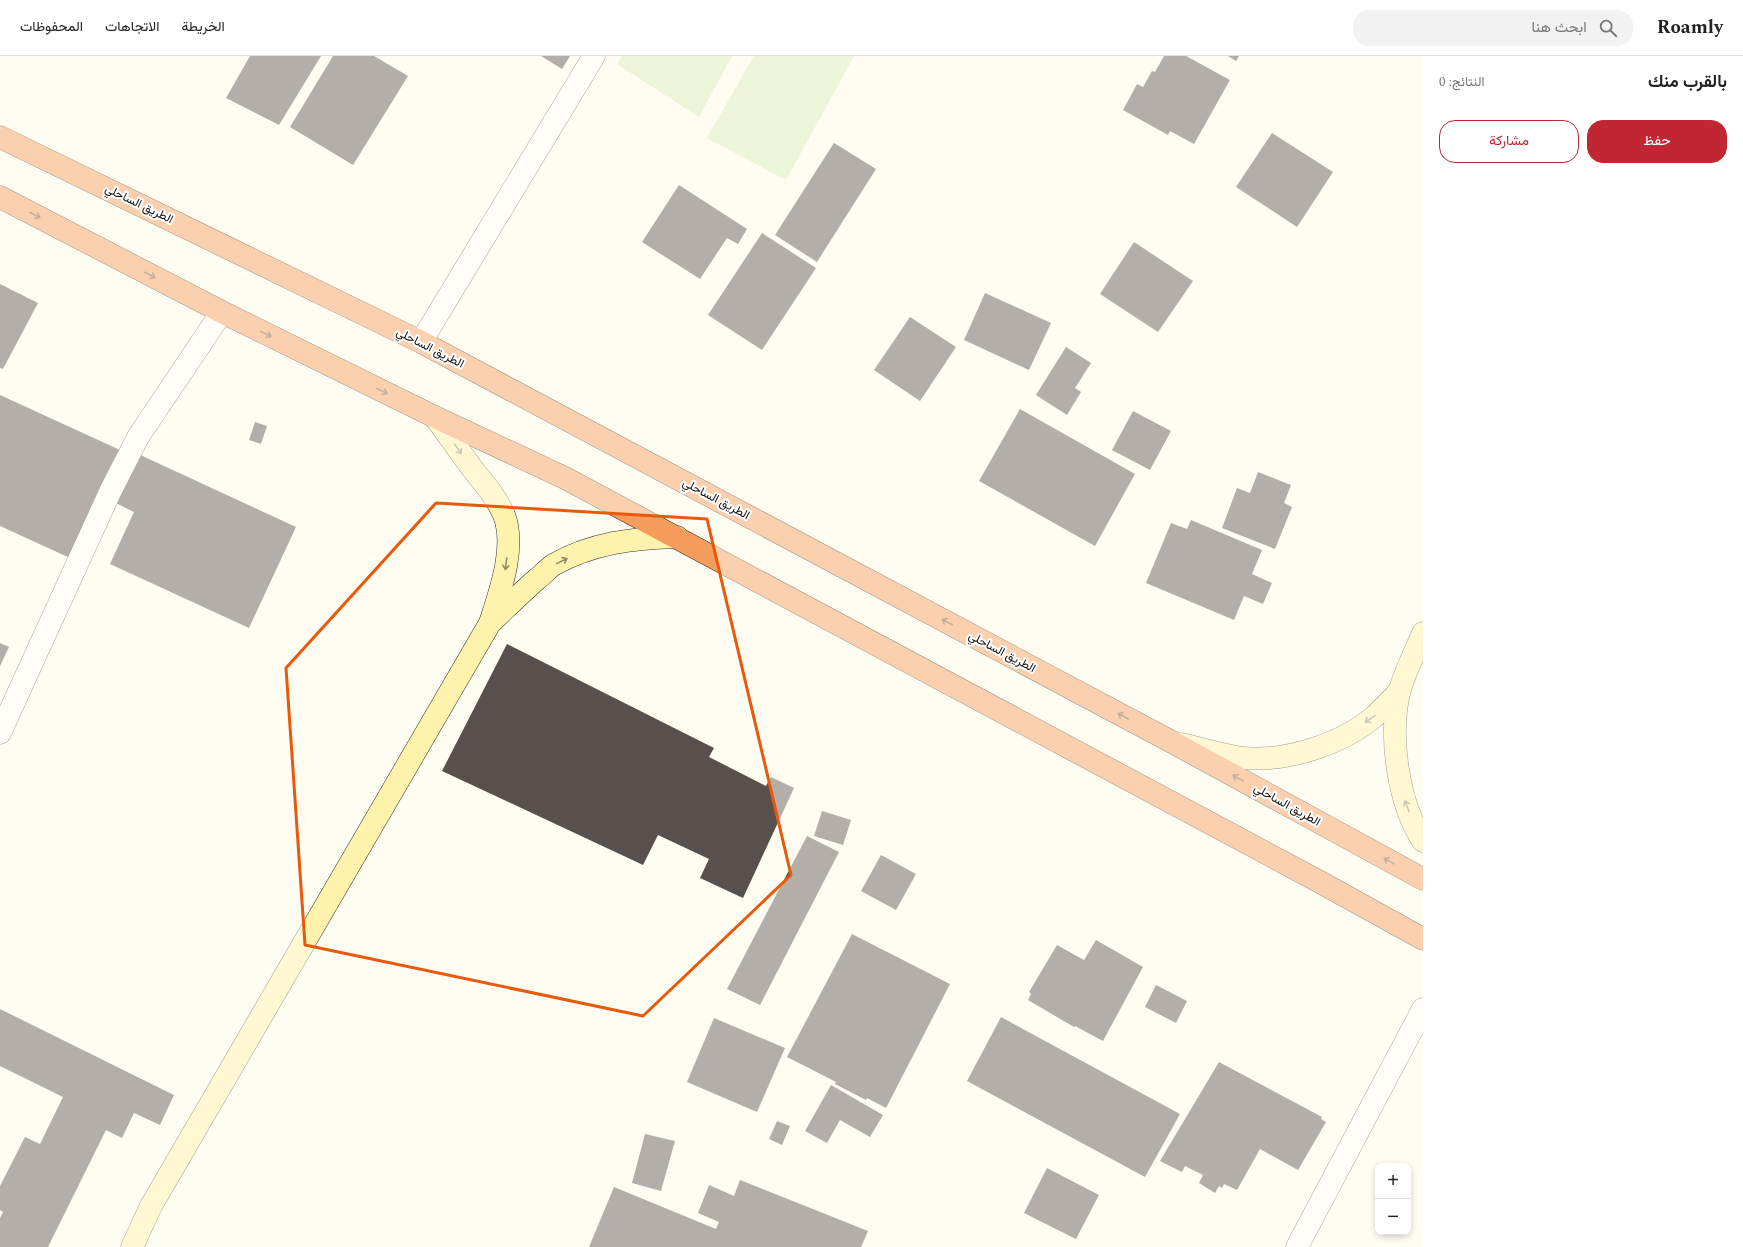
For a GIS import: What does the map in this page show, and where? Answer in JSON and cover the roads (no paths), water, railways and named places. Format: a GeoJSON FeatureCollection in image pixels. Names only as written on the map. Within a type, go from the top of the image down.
{"type":"FeatureCollection","features":[{"type":"Feature","properties":{"kind":"highway","name":"الطريق الساحلي"},"geometry":{"type":"LineString","coordinates":[[0,136],[421,342],[1172,742],[1423,879]]}},
{"type":"Feature","properties":{"kind":"highway"},"geometry":{"type":"LineString","coordinates":[[0,197],[222,312],[435,417],[566,478],[1320,882],[1423,939]]}},
{"type":"Feature","properties":{"kind":"street"},"geometry":{"type":"LineString","coordinates":[[421,342],[594,56]]}},
{"type":"Feature","properties":{"kind":"street"},"geometry":{"type":"LineString","coordinates":[[0,732],[110,492],[138,437],[222,312]]}},
{"type":"Feature","properties":{"kind":"street"},"geometry":{"type":"LineString","coordinates":[[132,1247],[151,1206],[490,623],[503,583],[506,563],[508,537],[504,515],[488,489],[435,417]]}},
{"type":"Feature","properties":{"kind":"street"},"geometry":{"type":"LineString","coordinates":[[490,623],[552,566],[569,558],[587,550],[614,542],[644,538],[677,537]]}},
{"type":"Feature","properties":{"kind":"street"},"geometry":{"type":"LineString","coordinates":[[1423,633],[1399,692],[1395,729],[1397,766],[1406,802],[1423,841]]}},
{"type":"Feature","properties":{"kind":"street"},"geometry":{"type":"LineString","coordinates":[[1172,742],[1244,758],[1278,756],[1312,749],[1345,736],[1374,716],[1399,692]]}},
{"type":"Feature","properties":{"kind":"street"},"geometry":{"type":"LineString","coordinates":[[1297,1247],[1423,1009]]}}]}
